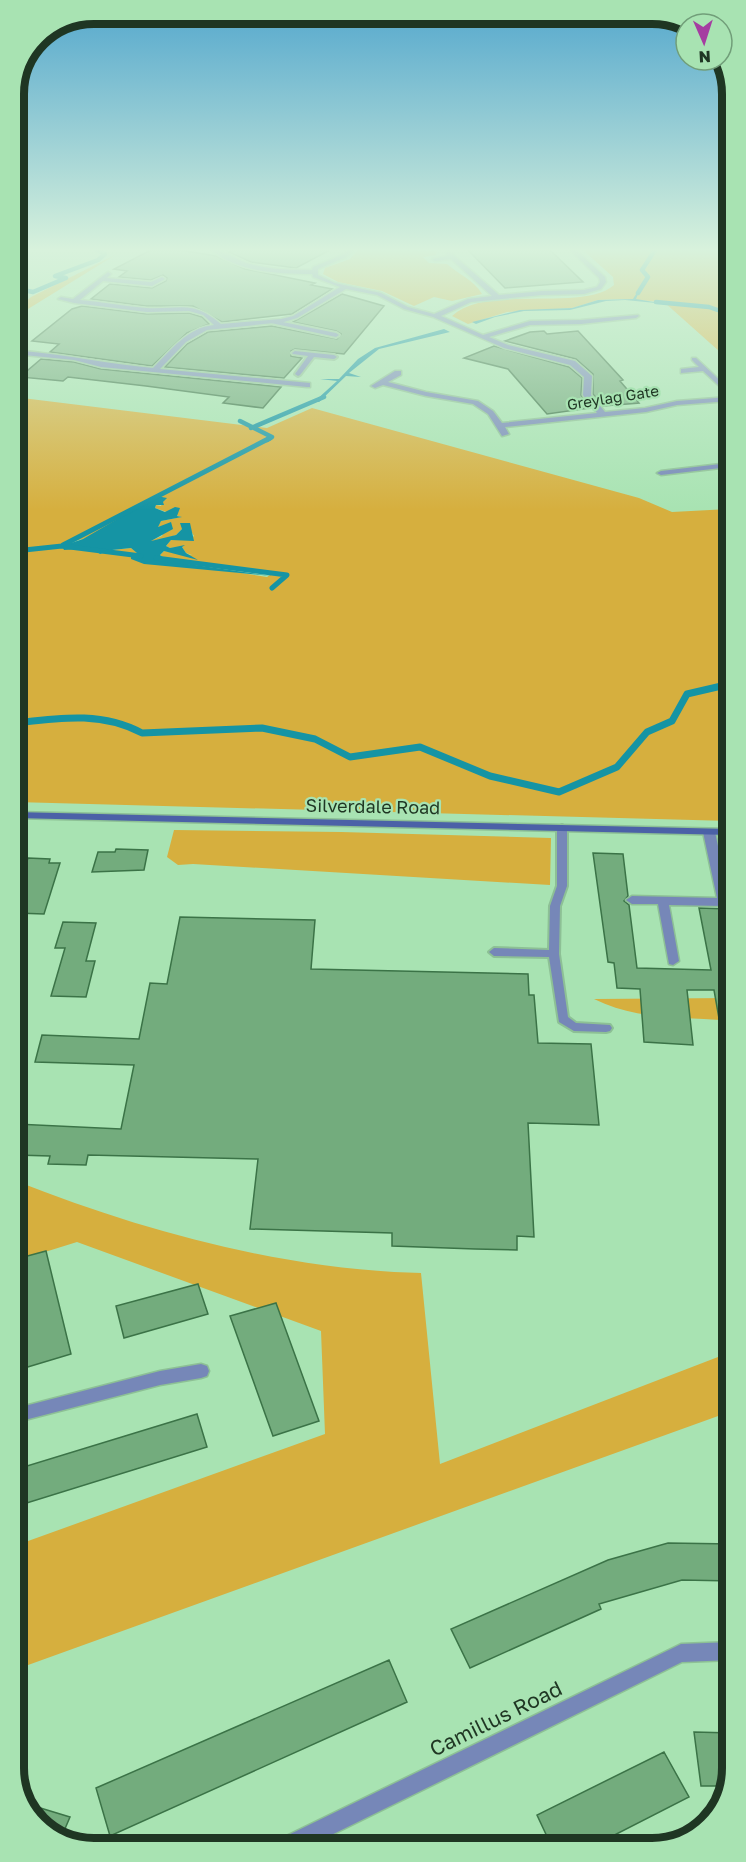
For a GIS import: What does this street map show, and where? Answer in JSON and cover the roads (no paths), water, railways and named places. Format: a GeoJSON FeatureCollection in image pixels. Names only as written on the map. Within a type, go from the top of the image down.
{"type":"FeatureCollection","features":[{"type":"Feature","properties":{"kind":"main road","name":"Silverdale Road"},"geometry":{"type":"LineString","coordinates":[[24,815],[722,832]]}},
{"type":"Feature","properties":{"kind":"street"},"geometry":{"type":"LineString","coordinates":[[154,370],[191,337]]}},
{"type":"Feature","properties":{"kind":"street"},"geometry":{"type":"LineString","coordinates":[[482,337],[506,347],[558,359],[582,369],[588,376],[587,395],[603,415]]}},
{"type":"Feature","properties":{"kind":"street"},"geometry":{"type":"LineString","coordinates":[[24,353],[101,365],[307,385]]}},
{"type":"Feature","properties":{"kind":"street"},"geometry":{"type":"LineString","coordinates":[[694,359],[722,386]]}},
{"type":"Feature","properties":{"kind":"street"},"geometry":{"type":"LineString","coordinates":[[684,371],[704,369]]}},
{"type":"Feature","properties":{"kind":"street"},"geometry":{"type":"LineString","coordinates":[[398,373],[379,384],[480,403],[489,410],[505,434]]}},
{"type":"Feature","properties":{"kind":"street"},"geometry":{"type":"LineString","coordinates":[[292,383],[298,374]]}},
{"type":"Feature","properties":{"kind":"street","name":"Greylag Gate"},"geometry":{"type":"LineString","coordinates":[[500,425],[646,410],[666,403],[698,404],[722,400]]}},
{"type":"Feature","properties":{"kind":"street"},"geometry":{"type":"LineString","coordinates":[[666,462],[676,471]]}},
{"type":"Feature","properties":{"kind":"street"},"geometry":{"type":"LineString","coordinates":[[661,473],[722,466]]}},
{"type":"Feature","properties":{"kind":"street"},"geometry":{"type":"LineString","coordinates":[[709,832],[722,893]]}},
{"type":"Feature","properties":{"kind":"street"},"geometry":{"type":"LineString","coordinates":[[632,900],[722,902]]}},
{"type":"Feature","properties":{"kind":"street"},"geometry":{"type":"LineString","coordinates":[[663,901],[673,961]]}},
{"type":"Feature","properties":{"kind":"street"},"geometry":{"type":"LineString","coordinates":[[24,1413],[160,1378],[201,1371]]}},
{"type":"Feature","properties":{"kind":"street","name":"Camillus Road"},"geometry":{"type":"LineString","coordinates":[[303,1838],[681,1653],[722,1651]]}},
{"type":"Feature","properties":{"kind":"lane"},"geometry":{"type":"LineString","coordinates":[[295,353],[334,357]]}},
{"type":"Feature","properties":{"kind":"lane"},"geometry":{"type":"LineString","coordinates":[[298,374],[312,355]]}},
{"type":"Feature","properties":{"kind":"lane"},"geometry":{"type":"LineString","coordinates":[[562,828],[562,886],[555,906],[554,954],[563,1019],[574,1027],[606,1028]]}},
{"type":"Feature","properties":{"kind":"lane"},"geometry":{"type":"LineString","coordinates":[[494,952],[554,954]]}},
{"type":"Feature","properties":{"kind":"water"},"geometry":{"type":"Polygon","coordinates":[[[415,337],[430,337],[379,349],[349,373],[361,377],[346,376],[319,402],[315,401],[337,381],[320,379],[339,379],[358,359],[375,348],[415,337]]]}},
{"type":"Feature","properties":{"kind":"water"},"geometry":{"type":"Polygon","coordinates":[[[157,496],[167,498],[163,502],[164,505],[156,505],[155,508],[165,512],[175,507],[180,508],[177,516],[182,517],[161,521],[158,527],[171,522],[173,529],[151,541],[176,535],[182,529],[180,523],[190,523],[194,541],[171,540],[166,546],[170,548],[185,545],[182,547],[186,553],[198,560],[164,551],[160,555],[167,561],[272,576],[144,564],[131,559],[131,556],[137,553],[131,548],[100,554],[91,548],[64,550],[62,546],[83,539],[157,496]]]}},
{"type":"Feature","properties":{"kind":"waterway"},"geometry":{"type":"LineString","coordinates":[[253,427],[324,397]]}},
{"type":"Feature","properties":{"kind":"waterway"},"geometry":{"type":"LineString","coordinates":[[240,421],[253,427]]}},
{"type":"Feature","properties":{"kind":"waterway"},"geometry":{"type":"LineString","coordinates":[[253,427],[272,437],[267,440]]}},
{"type":"Feature","properties":{"kind":"waterway"},"geometry":{"type":"LineString","coordinates":[[63,545],[270,438]]}},
{"type":"Feature","properties":{"kind":"waterway"},"geometry":{"type":"LineString","coordinates":[[24,550],[62,546],[141,556]]}},
{"type":"Feature","properties":{"kind":"waterway"},"geometry":{"type":"LineString","coordinates":[[156,558],[287,575],[272,588]]}},
{"type":"Feature","properties":{"kind":"waterway"},"geometry":{"type":"LineString","coordinates":[[24,722],[64,718],[95,719],[111,721],[142,733],[262,728],[315,739],[350,757],[420,747],[490,776],[559,792],[617,767],[647,732],[672,721],[687,694],[722,686]]}}]}
